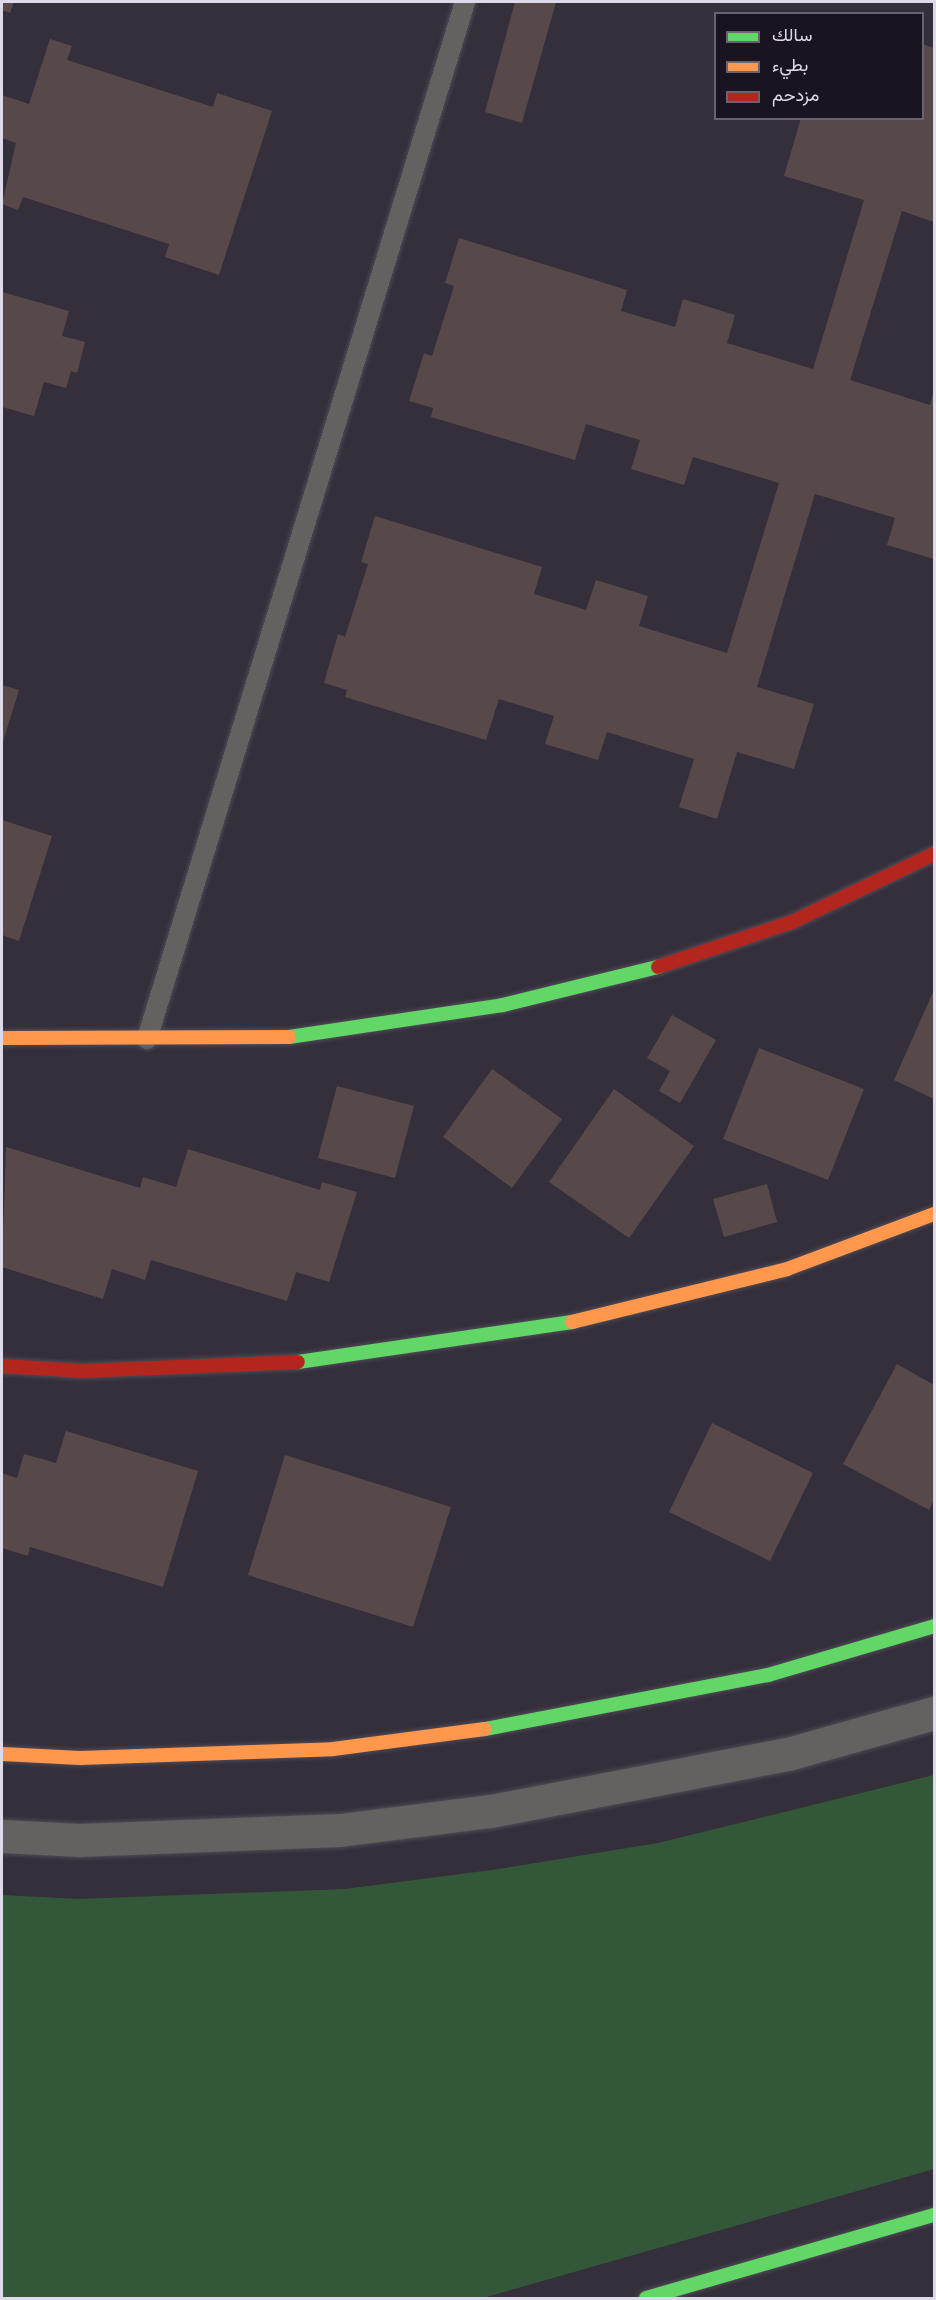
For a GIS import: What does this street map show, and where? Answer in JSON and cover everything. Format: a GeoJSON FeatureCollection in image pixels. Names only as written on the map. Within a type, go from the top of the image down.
{"type":"FeatureCollection","features":[{"type":"Feature","properties":{"kind":"street"},"geometry":{"type":"LineString","coordinates":[[2,1038],[277,1038],[503,1005],[603,983],[692,959],[792,922],[934,854]]}},
{"type":"Feature","properties":{"kind":"street"},"geometry":{"type":"LineString","coordinates":[[2,1366],[83,1371],[302,1362],[549,1326],[787,1269],[934,1214]]}},
{"type":"Feature","properties":{"kind":"street"},"geometry":{"type":"LineString","coordinates":[[2,1754],[80,1758],[333,1749],[479,1730],[768,1675],[934,1626]]}},
{"type":"Feature","properties":{"kind":"street"},"geometry":{"type":"LineString","coordinates":[[2,1836],[79,1840],[340,1830],[491,1811],[744,1764],[934,1713]]}},
{"type":"Feature","properties":{"kind":"street"},"geometry":{"type":"LineString","coordinates":[[646,2298],[934,2215]]}},
{"type":"Feature","properties":{"kind":"lane"},"geometry":{"type":"LineString","coordinates":[[147,1039],[465,2]]}},
{"type":"Feature","properties":{"kind":"green space"},"geometry":{"type":"Polygon","coordinates":[[[934,1775],[934,2169],[483,2298],[2,2298],[2,1895],[78,1899],[345,1889],[499,1869],[658,1843],[934,1775]]]}},
{"type":"Feature","properties":{"kind":"building"},"geometry":{"type":"Polygon","coordinates":[[[2,2],[14,2],[10,13],[2,10],[2,2]]]}},
{"type":"Feature","properties":{"kind":"building"},"geometry":{"type":"Polygon","coordinates":[[[515,2],[556,2],[522,123],[485,112],[515,2]]]}},
{"type":"Feature","properties":{"kind":"building"},"geometry":{"type":"Polygon","coordinates":[[[50,39],[72,46],[67,60],[213,107],[217,93],[272,111],[219,275],[165,257],[169,244],[23,197],[18,210],[2,204],[16,143],[2,138],[2,95],[29,104],[50,39]]]}},
{"type":"Feature","properties":{"kind":"building"},"geometry":{"type":"Polygon","coordinates":[[[924,45],[934,48],[934,222],[902,211],[850,380],[930,405],[934,390],[934,559],[887,545],[895,518],[815,494],[757,687],[814,704],[794,769],[737,752],[717,819],[679,807],[694,759],[607,732],[598,760],[545,744],[554,716],[499,699],[486,740],[345,697],[347,690],[324,683],[338,634],[345,637],[368,564],[361,562],[375,516],[542,567],[534,594],[586,610],[596,580],[648,596],[639,626],[727,653],[779,483],[693,457],[684,485],[631,469],[640,440],[586,424],[575,460],[431,417],[433,408],[409,401],[424,353],[432,356],[454,286],[445,283],[459,238],[627,290],[621,311],[675,327],[683,299],[735,315],[727,343],[813,369],[864,200],[784,176],[800,120],[924,120],[924,45]]]}},
{"type":"Feature","properties":{"kind":"building"},"geometry":{"type":"Polygon","coordinates":[[[2,292],[69,311],[62,336],[85,342],[77,373],[71,371],[66,388],[44,382],[34,416],[2,407],[2,292]]]}},
{"type":"Feature","properties":{"kind":"building"},"geometry":{"type":"Polygon","coordinates":[[[2,685],[19,690],[2,745],[2,685]]]}},
{"type":"Feature","properties":{"kind":"building"},"geometry":{"type":"Polygon","coordinates":[[[2,820],[52,836],[19,941],[2,935],[2,820]]]}},
{"type":"Feature","properties":{"kind":"building"},"geometry":{"type":"Polygon","coordinates":[[[934,990],[934,1099],[894,1080],[934,990]]]}},
{"type":"Feature","properties":{"kind":"building"},"geometry":{"type":"Polygon","coordinates":[[[672,1015],[716,1040],[680,1103],[659,1091],[670,1071],[647,1058],[672,1015]]]}},
{"type":"Feature","properties":{"kind":"building"},"geometry":{"type":"Polygon","coordinates":[[[759,1048],[864,1089],[828,1180],[723,1139],[759,1048]]]}},
{"type":"Feature","properties":{"kind":"building"},"geometry":{"type":"Polygon","coordinates":[[[492,1069],[562,1119],[512,1188],[443,1137],[492,1069]]]}},
{"type":"Feature","properties":{"kind":"building"},"geometry":{"type":"Polygon","coordinates":[[[337,1086],[414,1106],[395,1178],[318,1158],[337,1086]]]}},
{"type":"Feature","properties":{"kind":"building"},"geometry":{"type":"Polygon","coordinates":[[[614,1089],[694,1146],[629,1238],[549,1182],[614,1089]]]}},
{"type":"Feature","properties":{"kind":"building"},"geometry":{"type":"Polygon","coordinates":[[[6,1147],[140,1188],[143,1177],[176,1187],[188,1149],[320,1190],[322,1182],[357,1192],[329,1282],[296,1272],[287,1301],[151,1260],[145,1280],[112,1269],[103,1299],[2,1267],[6,1147]]]}},
{"type":"Feature","properties":{"kind":"building"},"geometry":{"type":"Polygon","coordinates":[[[767,1184],[777,1222],[724,1237],[713,1199],[767,1184]]]}},
{"type":"Feature","properties":{"kind":"building"},"geometry":{"type":"Polygon","coordinates":[[[897,1364],[934,1385],[934,1500],[929,1510],[843,1464],[897,1364]]]}},
{"type":"Feature","properties":{"kind":"building"},"geometry":{"type":"Polygon","coordinates":[[[712,1423],[813,1473],[770,1561],[669,1512],[712,1423]]]}},
{"type":"Feature","properties":{"kind":"building"},"geometry":{"type":"Polygon","coordinates":[[[66,1431],[198,1471],[163,1587],[30,1547],[28,1556],[2,1548],[2,1473],[17,1478],[24,1454],[56,1463],[66,1431]]]}},
{"type":"Feature","properties":{"kind":"building"},"geometry":{"type":"Polygon","coordinates":[[[285,1455],[451,1507],[413,1627],[248,1575],[285,1455]]]}},
{"type":"Feature","properties":{"kind":"traffic: fast"},"geometry":{"type":"LineString","coordinates":[[289,1037],[503,1005],[658,967]]}},
{"type":"Feature","properties":{"kind":"traffic: fast"},"geometry":{"type":"LineString","coordinates":[[298,1362],[572,1322]]}},
{"type":"Feature","properties":{"kind":"traffic: fast"},"geometry":{"type":"LineString","coordinates":[[485,1729],[768,1675],[934,1626]]}},
{"type":"Feature","properties":{"kind":"traffic: fast"},"geometry":{"type":"LineString","coordinates":[[646,2298],[934,2215]]}},
{"type":"Feature","properties":{"kind":"traffic: slow"},"geometry":{"type":"LineString","coordinates":[[2,1038],[289,1037]]}},
{"type":"Feature","properties":{"kind":"traffic: slow"},"geometry":{"type":"LineString","coordinates":[[572,1322],[787,1269],[934,1214]]}},
{"type":"Feature","properties":{"kind":"traffic: slow"},"geometry":{"type":"LineString","coordinates":[[2,1754],[80,1758],[333,1749],[485,1729]]}},
{"type":"Feature","properties":{"kind":"traffic: jam"},"geometry":{"type":"LineString","coordinates":[[658,967],[792,922],[934,854]]}},
{"type":"Feature","properties":{"kind":"traffic: jam"},"geometry":{"type":"LineString","coordinates":[[2,1366],[83,1371],[298,1362]]}}]}
